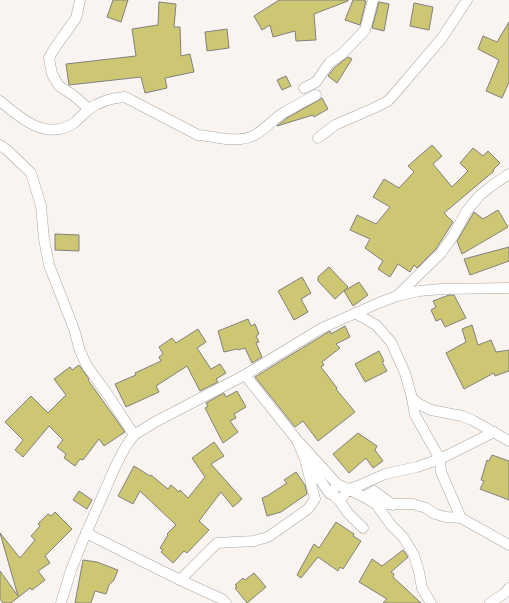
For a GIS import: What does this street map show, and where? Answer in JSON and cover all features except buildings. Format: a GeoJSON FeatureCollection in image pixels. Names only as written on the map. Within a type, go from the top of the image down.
{"type":"FeatureCollection","features":[{"type":"Feature","properties":{"kind":"street"},"geometry":{"type":"LineString","coordinates":[[80,0],[76,18],[49,58],[52,74],[59,86],[73,95],[89,109]]}},
{"type":"Feature","properties":{"kind":"street"},"geometry":{"type":"LineString","coordinates":[[304,88],[316,82],[330,62],[342,54],[365,30],[373,0]]}},
{"type":"Feature","properties":{"kind":"street"},"geometry":{"type":"LineString","coordinates":[[318,138],[335,125],[374,108],[388,100],[408,80],[442,38],[467,0]]}},
{"type":"Feature","properties":{"kind":"street"},"geometry":{"type":"LineString","coordinates":[[0,101],[40,129],[61,130],[74,122],[89,109],[104,101],[125,97],[198,135],[228,140],[243,139],[261,131],[282,114],[316,95]]}},
{"type":"Feature","properties":{"kind":"street"},"geometry":{"type":"LineString","coordinates":[[0,144],[32,173],[41,206],[44,239],[49,265],[74,329],[80,351],[87,366],[134,435]]}},
{"type":"Feature","properties":{"kind":"street"},"geometry":{"type":"LineString","coordinates":[[397,296],[441,253],[453,236],[466,212],[479,196],[509,174]]}},
{"type":"Feature","properties":{"kind":"street"},"geometry":{"type":"LineString","coordinates":[[61,603],[71,570],[86,533],[119,459],[134,435],[155,422],[245,375],[322,328],[397,296],[419,291],[442,289],[509,288]]}},
{"type":"Feature","properties":{"kind":"street"},"geometry":{"type":"LineString","coordinates":[[355,313],[376,325],[391,342],[405,373],[415,415],[440,459],[441,472],[461,518]]}},
{"type":"Feature","properties":{"kind":"street"},"geometry":{"type":"LineString","coordinates":[[245,375],[297,440],[309,450],[338,484],[376,504],[391,525],[403,537],[414,555],[422,588],[431,603]]}},
{"type":"Feature","properties":{"kind":"street"},"geometry":{"type":"LineString","coordinates":[[412,398],[426,408],[462,416],[472,420],[509,441]]}},
{"type":"Feature","properties":{"kind":"street"},"geometry":{"type":"LineString","coordinates":[[340,501],[348,490],[385,474],[417,467],[440,459],[494,432]]}},
{"type":"Feature","properties":{"kind":"street"},"geometry":{"type":"LineString","coordinates":[[180,580],[217,543],[254,541],[268,537],[308,509],[314,499],[305,459],[297,440]]}},
{"type":"Feature","properties":{"kind":"street"},"geometry":{"type":"LineString","coordinates":[[305,459],[330,494],[340,501],[347,512],[363,528]]}},
{"type":"Feature","properties":{"kind":"street"},"geometry":{"type":"LineString","coordinates":[[332,494],[338,484]]}},
{"type":"Feature","properties":{"kind":"street"},"geometry":{"type":"LineString","coordinates":[[364,497],[374,491],[393,505]]}},
{"type":"Feature","properties":{"kind":"street"},"geometry":{"type":"LineString","coordinates":[[376,504],[413,504],[426,508],[435,514],[446,517],[461,518],[509,545]]}},
{"type":"Feature","properties":{"kind":"street"},"geometry":{"type":"LineString","coordinates":[[86,533],[180,580],[222,598],[226,603]]}},
{"type":"Feature","properties":{"kind":"street"},"geometry":{"type":"LineString","coordinates":[[490,603],[508,592]]}}]}
